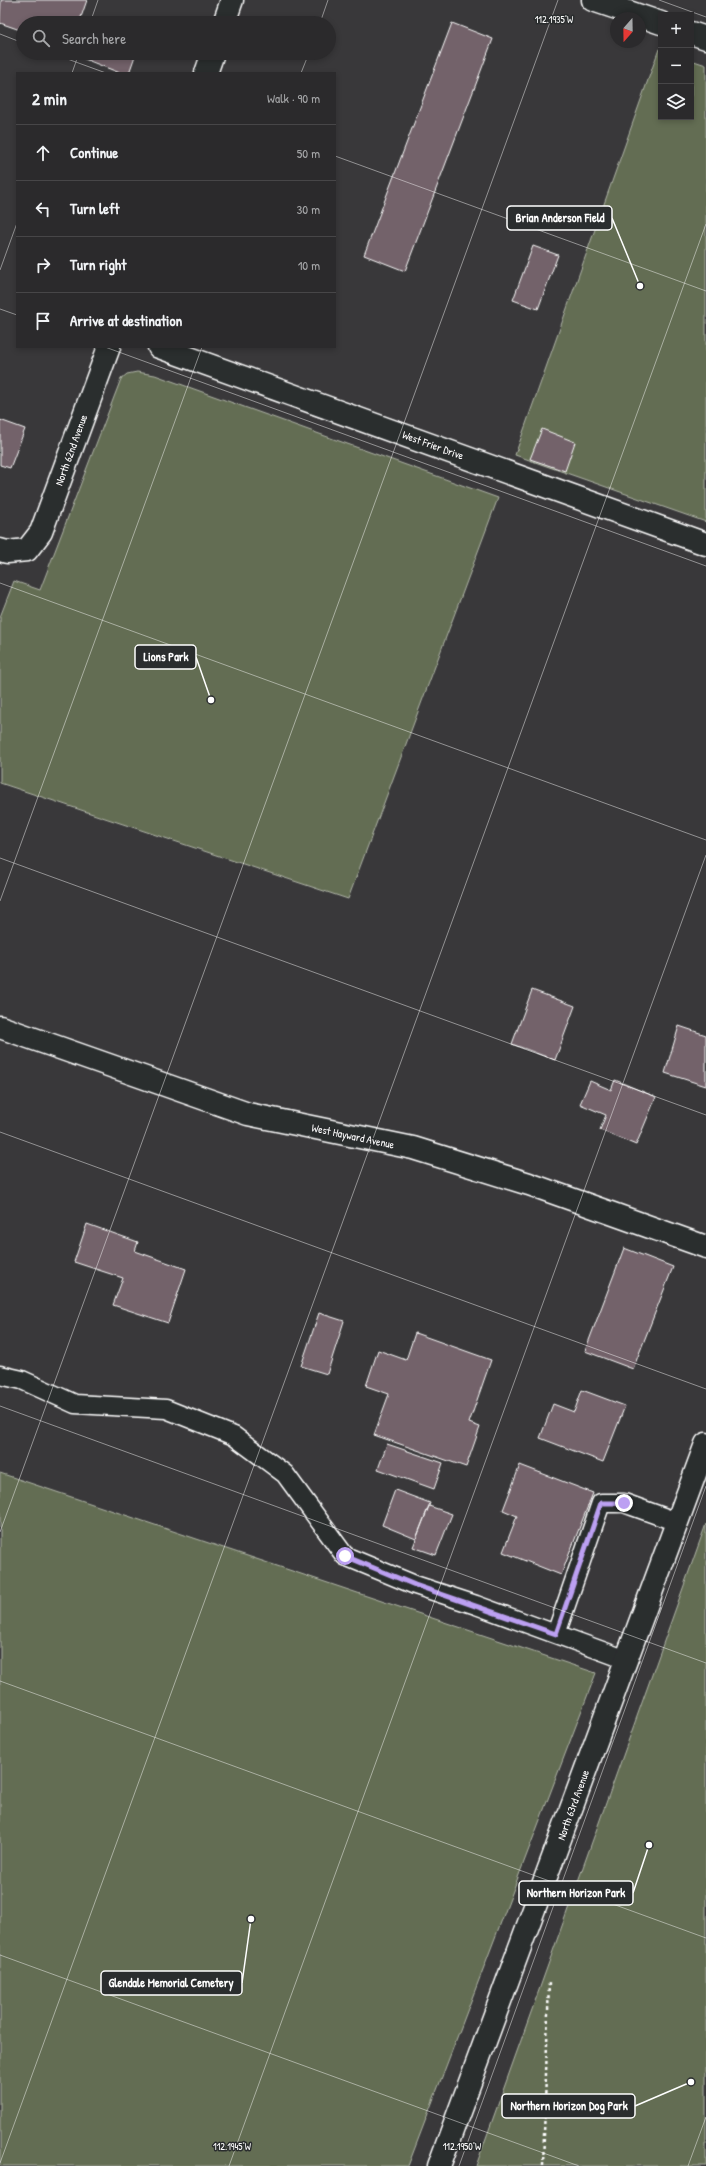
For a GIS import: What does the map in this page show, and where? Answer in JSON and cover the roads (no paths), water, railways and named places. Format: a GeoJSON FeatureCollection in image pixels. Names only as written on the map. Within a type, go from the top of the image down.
{"type":"FeatureCollection","features":[{"type":"Feature","properties":{"kind":"street"},"geometry":{"type":"LineString","coordinates":[[226,16],[232,0]]}},
{"type":"Feature","properties":{"kind":"street"},"geometry":{"type":"LineString","coordinates":[[594,0],[658,22]]}},
{"type":"Feature","properties":{"kind":"street"},"geometry":{"type":"LineString","coordinates":[[694,34],[706,38]]}},
{"type":"Feature","properties":{"kind":"street"},"geometry":{"type":"LineString","coordinates":[[206,72],[211,60]]}},
{"type":"Feature","properties":{"kind":"street","name":"North 62nd Avenue"},"geometry":{"type":"LineString","coordinates":[[0,550],[7,552],[27,550],[41,532],[109,348]]}},
{"type":"Feature","properties":{"kind":"street","name":"West Frier Drive"},"geometry":{"type":"LineString","coordinates":[[162,348],[706,544]]}},
{"type":"Feature","properties":{"kind":"street","name":"West Hayward Avenue"},"geometry":{"type":"LineString","coordinates":[[0,1027],[248,1114],[413,1148],[529,1184],[706,1247]]}},
{"type":"Feature","properties":{"kind":"street","name":"North 63rd Avenue"},"geometry":{"type":"LineString","coordinates":[[439,2166],[706,1444]]}},
{"type":"Feature","properties":{"kind":"lane"},"geometry":{"type":"LineString","coordinates":[[0,1375],[22,1380],[74,1404],[166,1409],[234,1436],[285,1474],[345,1556],[415,1585],[627,1660]]}},
{"type":"Feature","properties":{"kind":"lane"},"geometry":{"type":"LineString","coordinates":[[556,1634],[601,1503],[624,1503],[677,1522]]}},
{"type":"Feature","properties":{"kind":"place","name":"Brian Anderson Field"},"geometry":{"type":"Point","coordinates":[640,286]}},
{"type":"Feature","properties":{"kind":"place","name":"Lions Park"},"geometry":{"type":"Point","coordinates":[211,700]}},
{"type":"Feature","properties":{"kind":"place","name":"Northern Horizon Park"},"geometry":{"type":"Point","coordinates":[649,1845]}},
{"type":"Feature","properties":{"kind":"place","name":"Glendale Memorial Cemetery"},"geometry":{"type":"Point","coordinates":[251,1919]}},
{"type":"Feature","properties":{"kind":"place","name":"Northern Horizon Dog Park"},"geometry":{"type":"Point","coordinates":[691,2082]}}]}
